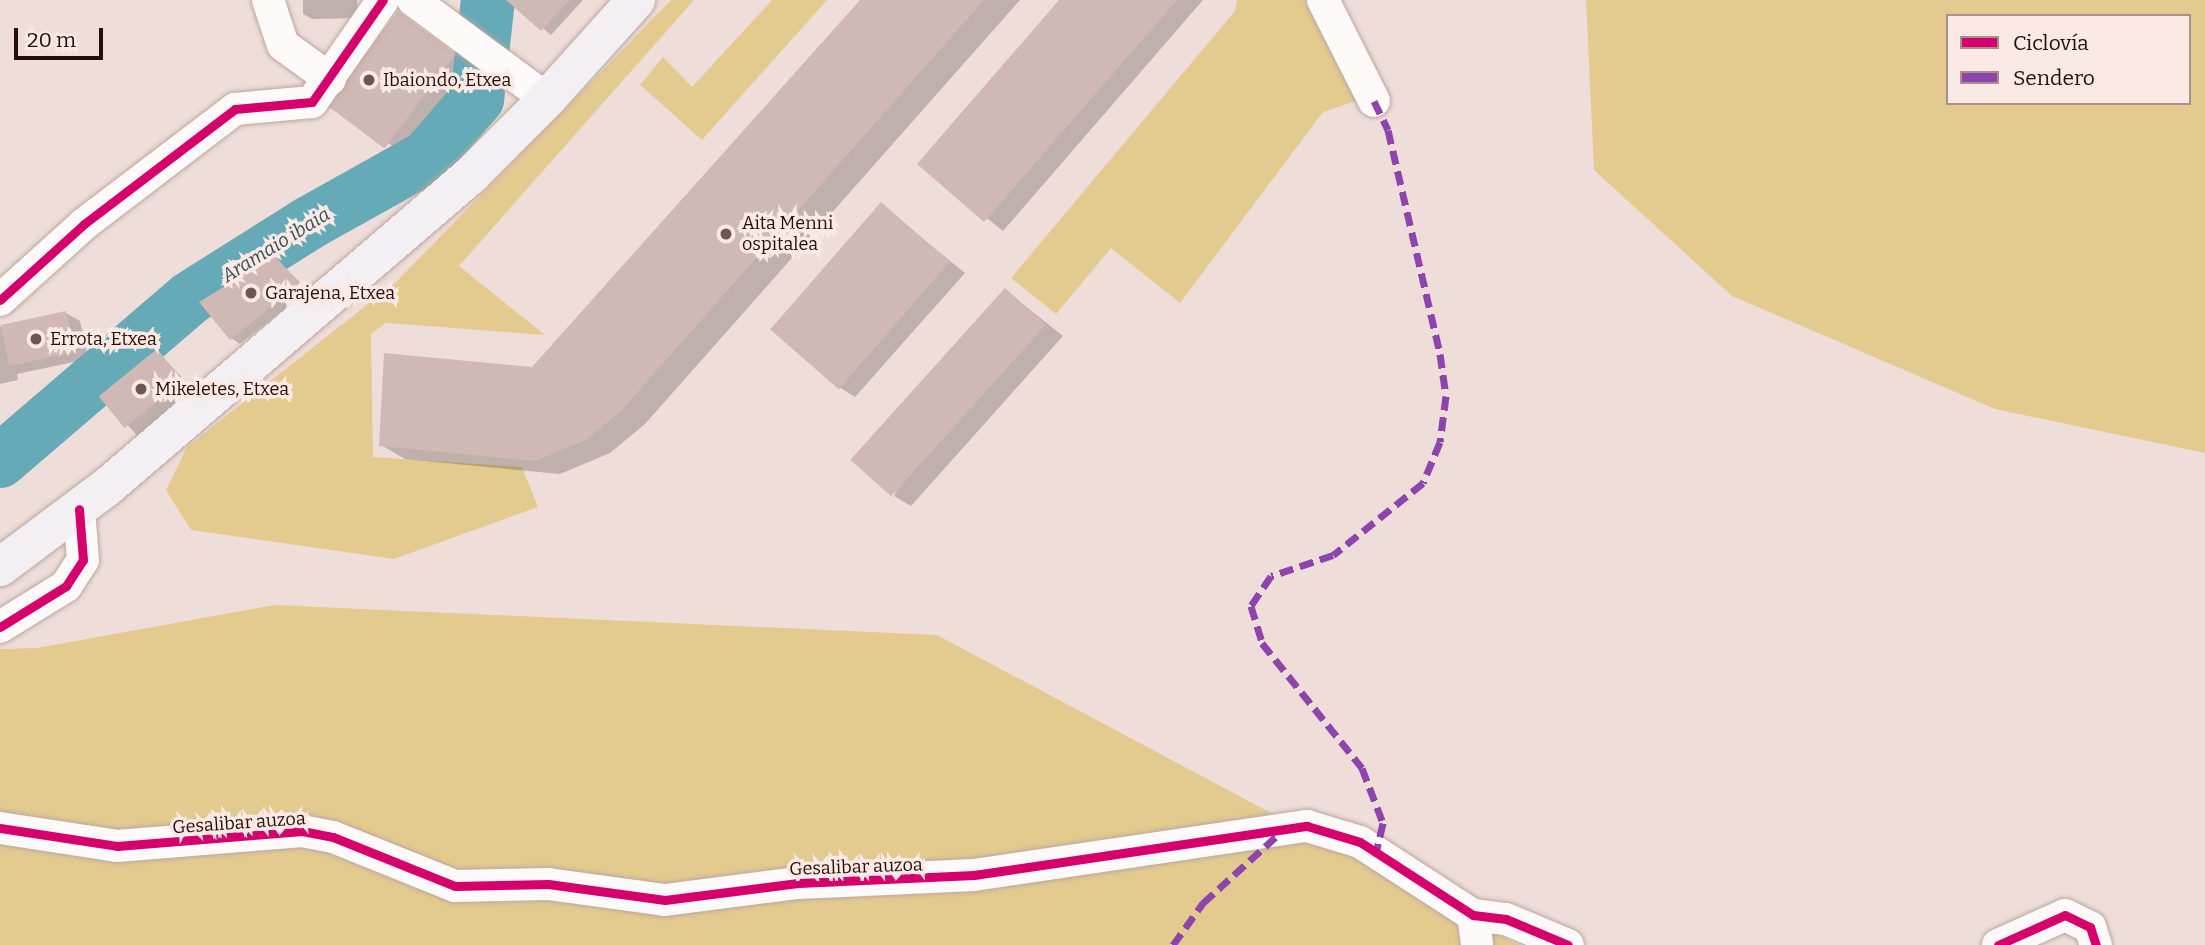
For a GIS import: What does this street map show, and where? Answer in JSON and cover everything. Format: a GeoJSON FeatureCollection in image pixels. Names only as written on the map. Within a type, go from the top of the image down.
{"type":"FeatureCollection","features":[{"type":"Feature","properties":{"kind":"main road"},"geometry":{"type":"LineString","coordinates":[[0,567],[79,509],[472,174],[547,99],[636,0]]}},
{"type":"Feature","properties":{"kind":"street"},"geometry":{"type":"LineString","coordinates":[[268,0],[283,45],[321,90]]}},
{"type":"Feature","properties":{"kind":"street"},"geometry":{"type":"LineString","coordinates":[[0,300],[84,224],[235,109],[321,90],[383,0]]}},
{"type":"Feature","properties":{"kind":"street"},"geometry":{"type":"LineString","coordinates":[[413,0],[547,99]]}},
{"type":"Feature","properties":{"kind":"street"},"geometry":{"type":"LineString","coordinates":[[1323,0],[1374,101]]}},
{"type":"Feature","properties":{"kind":"street"},"geometry":{"type":"LineString","coordinates":[[0,627],[66,586],[83,561],[79,509]]}},
{"type":"Feature","properties":{"kind":"street","name":"Gesalibar auzoa"},"geometry":{"type":"LineString","coordinates":[[0,828],[117,846],[302,831],[333,837],[456,886],[548,884],[665,900],[798,883],[974,875],[1307,826],[1360,842],[1475,930],[1506,919],[1568,945]]}},
{"type":"Feature","properties":{"kind":"street"},"geometry":{"type":"LineString","coordinates":[[1998,945],[2065,915],[2090,927],[2096,945]]}},
{"type":"Feature","properties":{"kind":"shaded area"},"geometry":{"type":"Polygon","coordinates":[[[671,0],[694,0],[459,266],[545,335],[386,323],[371,334],[373,457],[522,467],[538,507],[394,559],[191,530],[166,490],[187,447],[397,281],[671,0]]]}},
{"type":"Feature","properties":{"kind":"shaded area"},"geometry":{"type":"Polygon","coordinates":[[[772,0],[827,0],[702,140],[640,85],[663,57],[692,87],[772,0]]]}},
{"type":"Feature","properties":{"kind":"shaded area"},"geometry":{"type":"Polygon","coordinates":[[[1237,0],[1305,0],[1356,101],[1323,112],[1180,303],[1111,248],[1056,314],[1011,278],[1235,11],[1237,0]]]}},
{"type":"Feature","properties":{"kind":"shaded area"},"geometry":{"type":"Polygon","coordinates":[[[1586,0],[2205,0],[2205,453],[1995,409],[1732,296],[1594,170],[1586,0]]]}},
{"type":"Feature","properties":{"kind":"shaded area"},"geometry":{"type":"Polygon","coordinates":[[[274,605],[937,635],[1519,945],[0,945],[0,649],[37,648],[274,605]]]}},
{"type":"Feature","properties":{"kind":"building"},"geometry":{"type":"Polygon","coordinates":[[[506,0],[570,0],[541,31],[506,0]]]}},
{"type":"Feature","properties":{"kind":"building","name":"Aita Menni ospitalea"},"geometry":{"type":"Polygon","coordinates":[[[860,0],[984,0],[621,411],[586,440],[535,461],[379,446],[384,353],[532,367],[860,0]]]}},
{"type":"Feature","properties":{"kind":"building"},"geometry":{"type":"Polygon","coordinates":[[[1059,0],[1177,0],[984,222],[917,164],[1059,0]]]}},
{"type":"Feature","properties":{"kind":"building","name":"Ibaiondo, Etxea"},"geometry":{"type":"Polygon","coordinates":[[[398,11],[456,54],[384,149],[327,105],[398,11]]]}},
{"type":"Feature","properties":{"kind":"building"},"geometry":{"type":"Polygon","coordinates":[[[881,202],[950,262],[839,389],[770,330],[881,202]]]}},
{"type":"Feature","properties":{"kind":"building","name":"Garajena, Etxea"},"geometry":{"type":"Polygon","coordinates":[[[275,256],[300,284],[230,340],[199,302],[275,256]]]}},
{"type":"Feature","properties":{"kind":"building"},"geometry":{"type":"Polygon","coordinates":[[[1005,288],[1046,325],[891,496],[850,460],[1005,288]]]}},
{"type":"Feature","properties":{"kind":"building","name":"Errota, Etxea"},"geometry":{"type":"Polygon","coordinates":[[[66,311],[75,352],[9,366],[0,325],[66,311]]]}},
{"type":"Feature","properties":{"kind":"building","name":"Mikeletes, Etxea"},"geometry":{"type":"Polygon","coordinates":[[[157,349],[183,381],[125,428],[99,396],[157,349]]]}},
{"type":"Feature","properties":{"kind":"waterway","name":"Aramaio ibaia"},"geometry":{"type":"LineString","coordinates":[[0,461],[190,298],[309,223],[427,157],[477,99],[488,0]]}},
{"type":"Feature","properties":{"kind":"marked path"},"geometry":{"type":"LineString","coordinates":[[1374,101],[1388,130],[1440,354],[1446,396],[1440,442],[1423,483],[1333,555],[1271,576],[1251,606],[1262,643],[1362,768],[1383,823],[1376,853]]}},
{"type":"Feature","properties":{"kind":"marked path"},"geometry":{"type":"LineString","coordinates":[[1173,945],[1203,903],[1281,832]]}},
{"type":"Feature","properties":{"kind":"cycle path"},"geometry":{"type":"LineString","coordinates":[[0,300],[84,224],[235,109],[312,102],[383,0]]}},
{"type":"Feature","properties":{"kind":"cycle path"},"geometry":{"type":"LineString","coordinates":[[0,627],[66,586],[83,560],[79,509]]}},
{"type":"Feature","properties":{"kind":"cycle path"},"geometry":{"type":"LineString","coordinates":[[0,828],[117,846],[302,831],[333,837],[455,886],[548,884],[665,900],[798,883],[974,875],[1307,826],[1360,842],[1473,915],[1506,919],[1568,945]]}},
{"type":"Feature","properties":{"kind":"cycle path"},"geometry":{"type":"LineString","coordinates":[[1998,945],[2065,915],[2090,927],[2096,945]]}},
{"type":"Feature","properties":{"kind":"place","name":"Ibaiondo, Etxea"},"geometry":{"type":"Point","coordinates":[369,80]}},
{"type":"Feature","properties":{"kind":"place","name":"Aita Menni ospitalea"},"geometry":{"type":"Point","coordinates":[726,234]}},
{"type":"Feature","properties":{"kind":"place","name":"Garajena, Etxea"},"geometry":{"type":"Point","coordinates":[251,293]}},
{"type":"Feature","properties":{"kind":"place","name":"Errota, Etxea"},"geometry":{"type":"Point","coordinates":[36,339]}},
{"type":"Feature","properties":{"kind":"place","name":"Mikeletes, Etxea"},"geometry":{"type":"Point","coordinates":[141,389]}}]}
